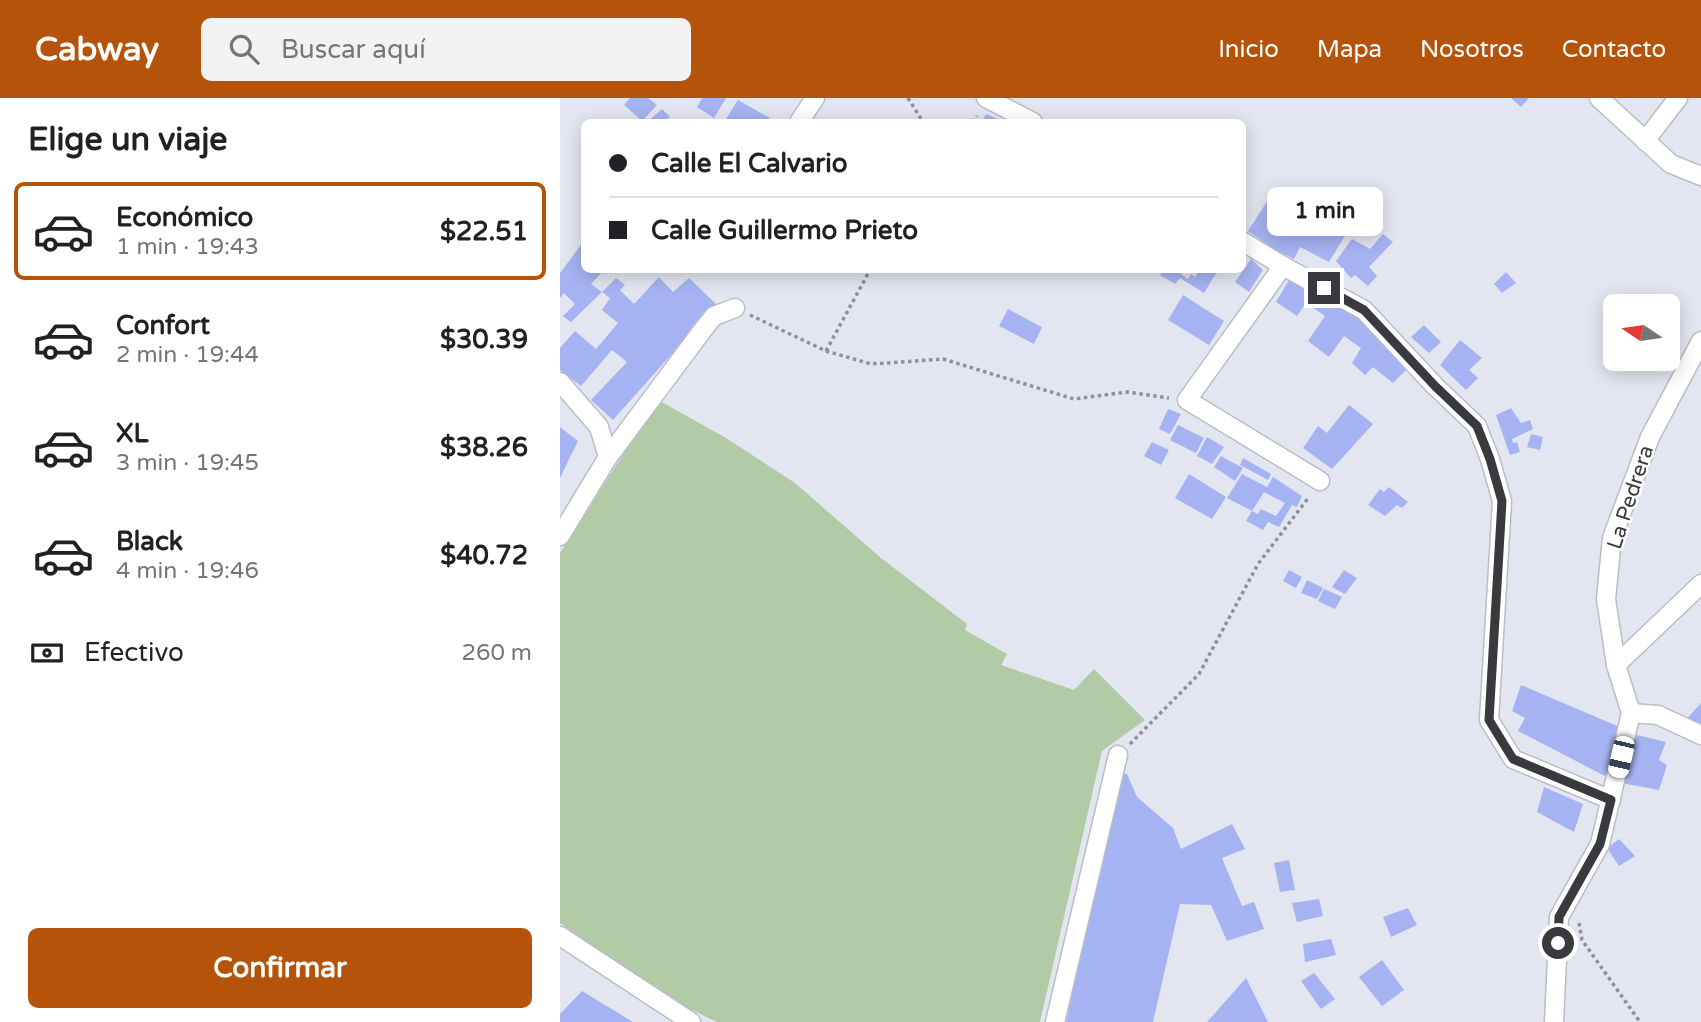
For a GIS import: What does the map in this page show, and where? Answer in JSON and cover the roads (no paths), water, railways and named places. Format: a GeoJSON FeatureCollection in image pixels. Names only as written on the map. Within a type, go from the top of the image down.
{"type":"FeatureCollection","features":[{"type":"Feature","properties":{"kind":"street"},"geometry":{"type":"LineString","coordinates":[[801,119],[815,98]]}},
{"type":"Feature","properties":{"kind":"street"},"geometry":{"type":"LineString","coordinates":[[986,98],[1027,119]]}},
{"type":"Feature","properties":{"kind":"street"},"geometry":{"type":"LineString","coordinates":[[1599,98],[1671,164],[1701,176]]}},
{"type":"Feature","properties":{"kind":"street"},"geometry":{"type":"LineString","coordinates":[[1645,141],[1678,98]]}},
{"type":"Feature","properties":{"kind":"street"},"geometry":{"type":"LineString","coordinates":[[1246,243],[1364,310],[1435,386],[1477,426],[1502,501],[1489,720],[1513,759],[1611,800]]}},
{"type":"Feature","properties":{"kind":"street"},"geometry":{"type":"LineString","coordinates":[[1283,266],[1187,400],[1321,481]]}},
{"type":"Feature","properties":{"kind":"street"},"geometry":{"type":"LineString","coordinates":[[560,536],[608,457],[714,316],[735,308]]}},
{"type":"Feature","properties":{"kind":"street","name":"La Pedrera"},"geometry":{"type":"LineString","coordinates":[[1631,713],[1616,665],[1606,599],[1612,538],[1650,437],[1701,341]]}},
{"type":"Feature","properties":{"kind":"street"},"geometry":{"type":"LineString","coordinates":[[560,382],[599,427],[608,457]]}},
{"type":"Feature","properties":{"kind":"street"},"geometry":{"type":"LineString","coordinates":[[1616,665],[1701,584]]}},
{"type":"Feature","properties":{"kind":"street"},"geometry":{"type":"LineString","coordinates":[[1554,1022],[1559,917],[1600,844],[1631,713],[1658,715],[1701,735]]}},
{"type":"Feature","properties":{"kind":"street"},"geometry":{"type":"LineString","coordinates":[[1055,1022],[1118,755]]}},
{"type":"Feature","properties":{"kind":"street"},"geometry":{"type":"LineString","coordinates":[[560,936],[691,1022]]}}]}
